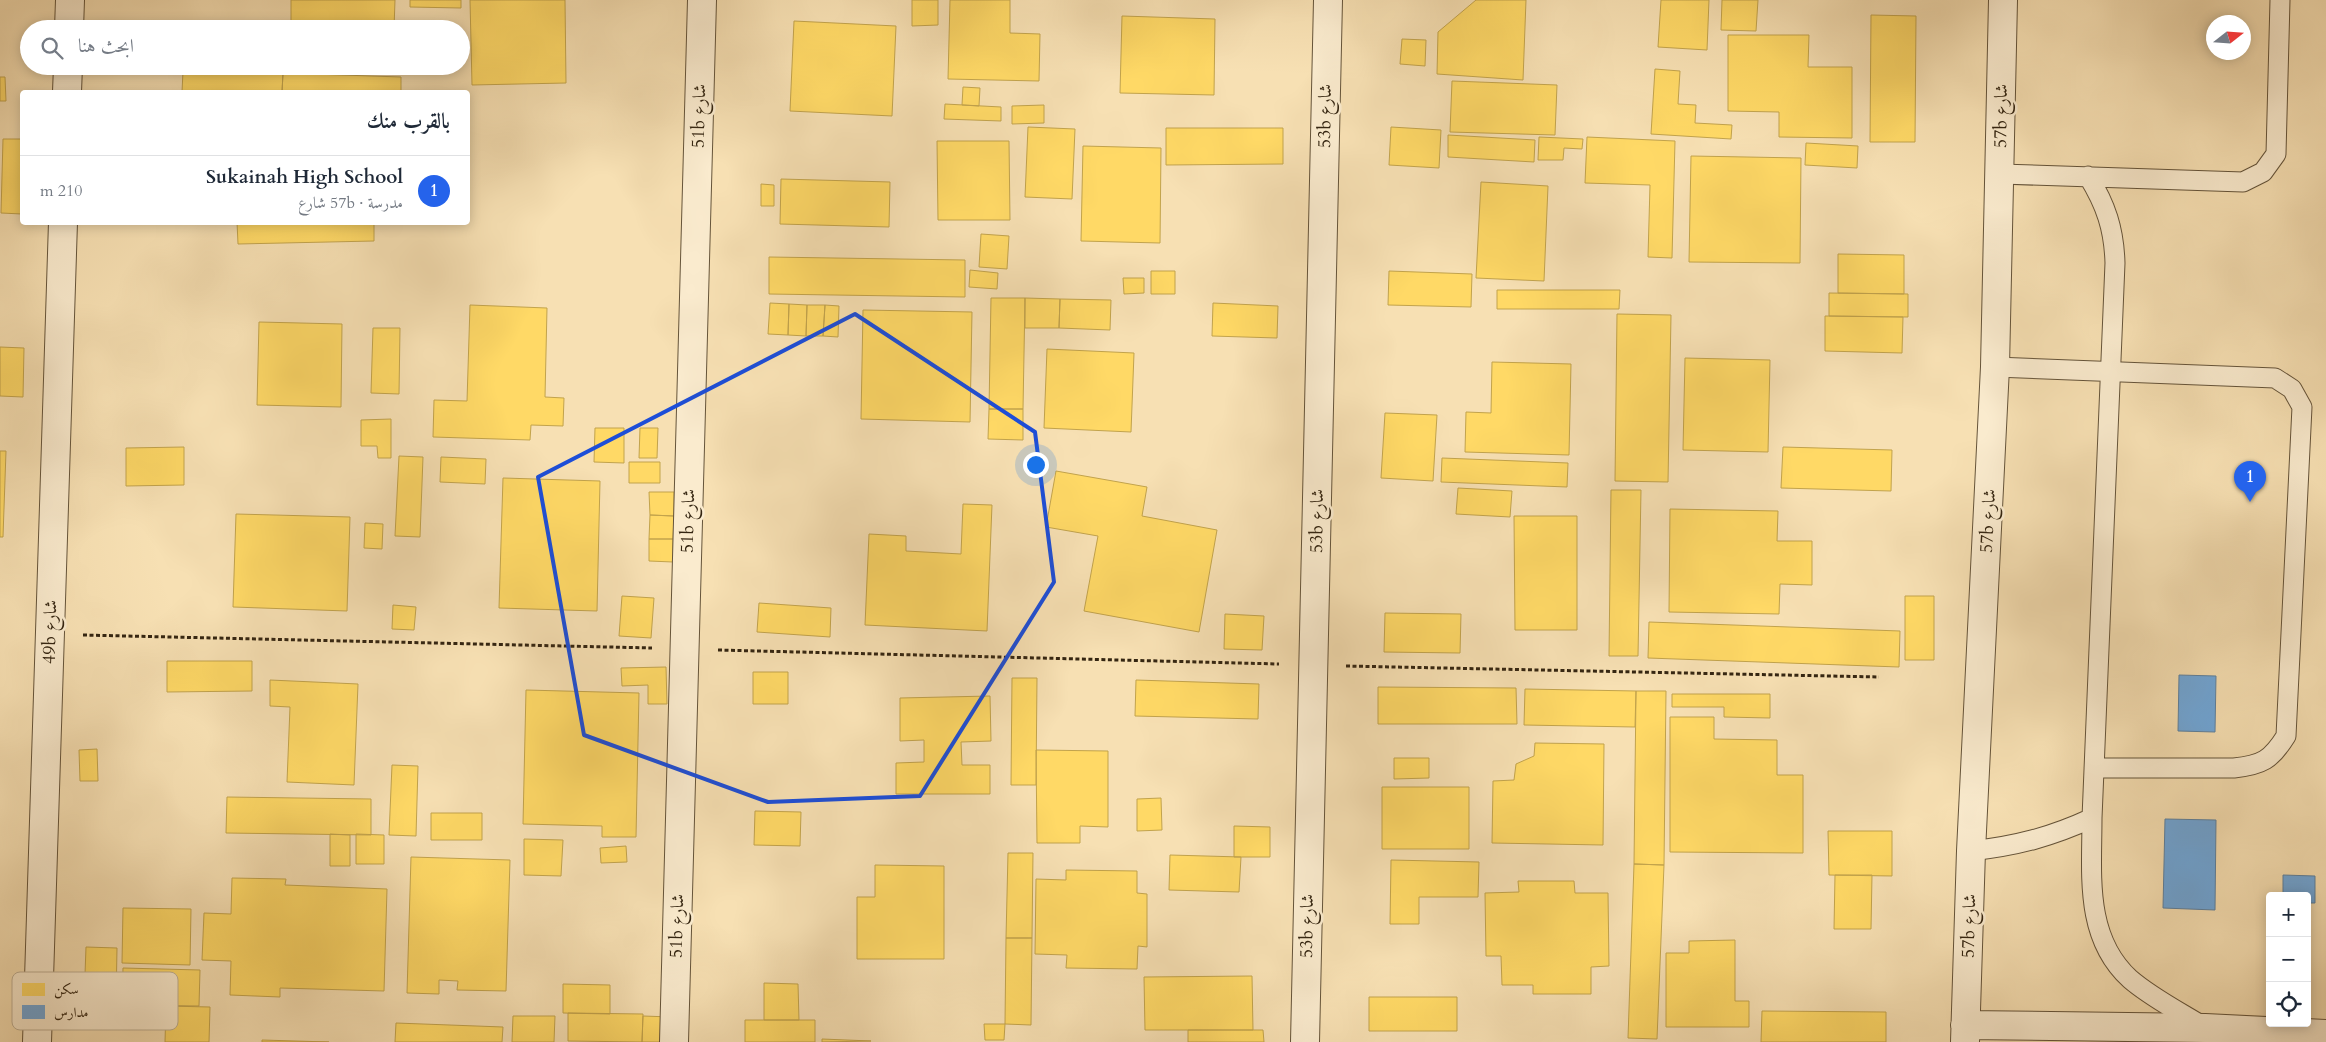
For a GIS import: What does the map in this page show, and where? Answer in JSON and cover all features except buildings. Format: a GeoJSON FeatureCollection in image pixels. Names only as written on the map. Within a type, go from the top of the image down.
{"type":"FeatureCollection","features":[{"type":"Feature","properties":{"kind":"street"},"geometry":{"type":"LineString","coordinates":[[69,20],[70,0]]}},
{"type":"Feature","properties":{"kind":"street","name":"51b شارع"},"geometry":{"type":"LineString","coordinates":[[674,1042],[702,0]]}},
{"type":"Feature","properties":{"kind":"street","name":"53b شارع"},"geometry":{"type":"LineString","coordinates":[[1305,1042],[1328,0]]}},
{"type":"Feature","properties":{"kind":"street","name":"57b شارع"},"geometry":{"type":"LineString","coordinates":[[1965,1034],[1971,851],[1995,367],[2003,0]]}},
{"type":"Feature","properties":{"kind":"street"},"geometry":{"type":"LineString","coordinates":[[67,90],[68,75]]}},
{"type":"Feature","properties":{"kind":"street","name":"49b شارع"},"geometry":{"type":"LineString","coordinates":[[39,972],[63,225]]}},
{"type":"Feature","properties":{"kind":"street"},"geometry":{"type":"LineString","coordinates":[[1965,1034],[2205,1028],[2326,1034]]}},
{"type":"Feature","properties":{"kind":"lane"},"geometry":{"type":"LineString","coordinates":[[2000,174],[2243,182],[2263,172],[2276,154],[2280,0]]}},
{"type":"Feature","properties":{"kind":"lane"},"geometry":{"type":"LineString","coordinates":[[2088,176],[2100,196],[2109,217],[2114,240],[2092,818],[2092,893],[2096,925],[2110,955],[2130,979],[2205,1028]]}},
{"type":"Feature","properties":{"kind":"lane"},"geometry":{"type":"LineString","coordinates":[[1995,367],[2275,378],[2292,389],[2302,407],[2286,736],[2274,754],[2256,766],[2234,768],[2094,768]]}},
{"type":"Feature","properties":{"kind":"lane"},"geometry":{"type":"LineString","coordinates":[[1971,851],[2003,848],[2034,841],[2092,818]]}},
{"type":"Feature","properties":{"kind":"path"},"geometry":{"type":"LineString","coordinates":[[50,634],[1879,677]]}},
{"type":"Feature","properties":{"kind":"highlighted area"},"geometry":{"type":"Polygon","coordinates":[[[855,314],[1035,432],[1054,582],[920,796],[768,802],[584,735],[538,477],[855,314]]]}},
{"type":"Feature","properties":{"kind":"place","name":"Sukainah High School"},"geometry":{"type":"Point","coordinates":[2250,502]}}]}
